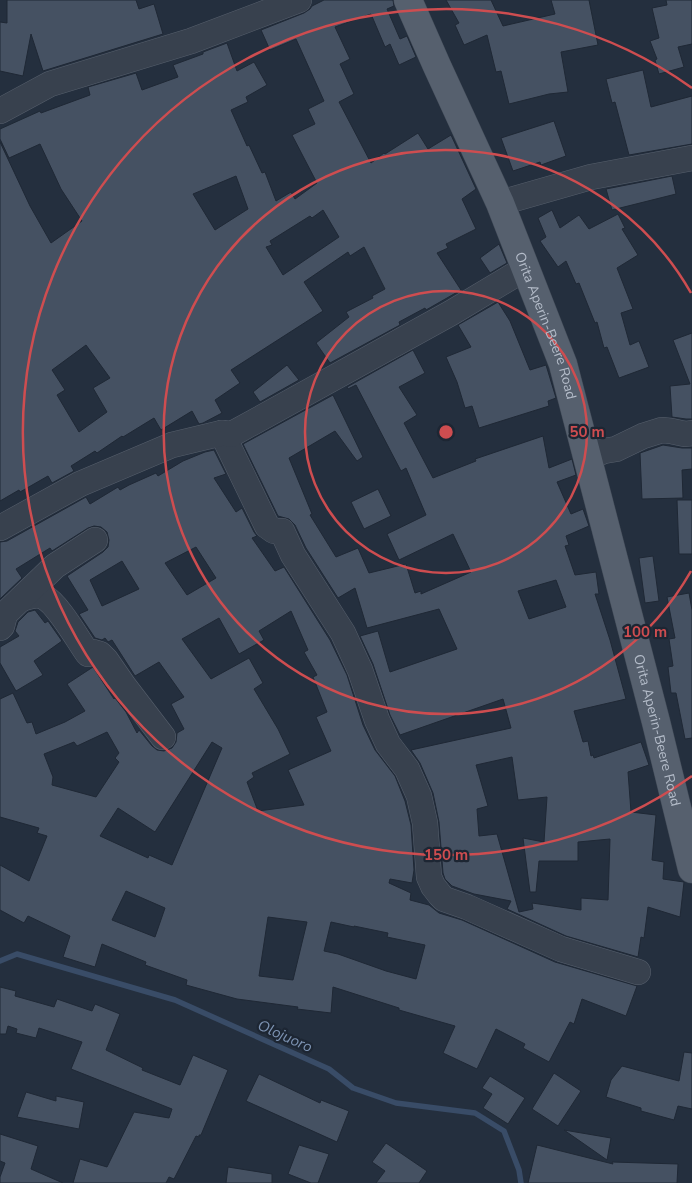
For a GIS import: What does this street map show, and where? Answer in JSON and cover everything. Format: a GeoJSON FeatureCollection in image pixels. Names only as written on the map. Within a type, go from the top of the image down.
{"type":"FeatureCollection","features":[{"type":"Feature","properties":{"kind":"main road","name":"Orita Aperin-Beere Road"},"geometry":{"type":"LineString","coordinates":[[408,0],[500,203],[563,364],[656,722],[692,870]]}},
{"type":"Feature","properties":{"kind":"street"},"geometry":{"type":"LineString","coordinates":[[0,111],[50,84],[190,41],[299,0]]}},
{"type":"Feature","properties":{"kind":"street"},"geometry":{"type":"LineString","coordinates":[[500,203],[591,177],[692,158]]}},
{"type":"Feature","properties":{"kind":"street"},"geometry":{"type":"LineString","coordinates":[[0,528],[80,484],[172,445],[222,433],[232,434],[452,313],[526,268]]}},
{"type":"Feature","properties":{"kind":"street"},"geometry":{"type":"LineString","coordinates":[[587,458],[604,451],[616,449],[643,436],[662,430],[685,434],[692,433]]}},
{"type":"Feature","properties":{"kind":"street"},"geometry":{"type":"LineString","coordinates":[[222,433],[267,526],[274,531],[282,531],[293,555],[343,633],[360,670],[377,720],[388,744],[407,769],[419,796],[426,823],[429,877],[433,886],[444,899],[467,907],[561,949],[638,972]]}},
{"type":"Feature","properties":{"kind":"street"},"geometry":{"type":"LineString","coordinates":[[0,628],[5,614],[55,566],[95,540]]}},
{"type":"Feature","properties":{"kind":"street"},"geometry":{"type":"LineString","coordinates":[[21,599],[33,595],[43,596],[55,606],[88,654],[93,652],[100,654],[106,660],[162,737]]}},
{"type":"Feature","properties":{"kind":"building"},"geometry":{"type":"Polygon","coordinates":[[[7,0],[136,0],[139,9],[154,4],[163,34],[43,71],[31,34],[23,76],[0,71],[0,22],[7,23],[7,0]]]}},
{"type":"Feature","properties":{"kind":"building"},"geometry":{"type":"Polygon","coordinates":[[[324,0],[393,0],[394,6],[387,9],[400,39],[407,36],[416,57],[399,65],[390,44],[385,47],[371,14],[335,27],[350,59],[340,64],[354,94],[339,102],[371,163],[418,133],[428,149],[451,135],[476,189],[462,199],[476,229],[446,244],[448,248],[437,253],[461,290],[426,310],[425,308],[399,322],[400,325],[330,363],[316,343],[349,317],[346,312],[373,298],[372,296],[385,289],[364,247],[350,256],[348,252],[304,282],[323,311],[231,370],[240,383],[215,400],[222,413],[199,424],[192,411],[161,430],[154,418],[97,453],[95,451],[71,466],[74,471],[52,483],[48,476],[0,501],[0,142],[30,206],[51,243],[82,221],[61,189],[40,144],[9,158],[0,139],[0,129],[40,111],[41,113],[90,95],[88,87],[136,73],[142,90],[178,77],[173,65],[227,43],[237,71],[254,62],[267,85],[246,97],[248,102],[231,110],[247,146],[249,145],[262,173],[265,172],[276,201],[291,192],[295,199],[317,183],[292,135],[315,124],[308,109],[324,101],[296,39],[270,50],[261,30],[304,13],[312,6],[324,0]],[[236,176],[193,194],[215,230],[248,209],[236,176]],[[323,210],[312,218],[310,216],[270,241],[272,245],[266,247],[283,275],[339,237],[323,210]],[[86,345],[52,370],[65,390],[57,395],[79,432],[107,412],[93,388],[110,378],[86,345]]]}},
{"type":"Feature","properties":{"kind":"building"},"geometry":{"type":"Polygon","coordinates":[[[446,0],[491,0],[503,26],[555,14],[551,0],[589,0],[598,45],[561,52],[568,92],[549,94],[509,104],[501,71],[496,72],[487,35],[464,45],[455,25],[459,23],[446,0]]]}},
{"type":"Feature","properties":{"kind":"building"},"geometry":{"type":"Polygon","coordinates":[[[666,0],[692,0],[692,44],[678,47],[684,67],[659,74],[655,60],[657,59],[650,41],[659,38],[652,8],[667,5],[666,0]]]}},
{"type":"Feature","properties":{"kind":"building"},"geometry":{"type":"Polygon","coordinates":[[[643,70],[651,107],[692,96],[692,144],[629,155],[615,102],[612,103],[606,79],[643,70]]]}},
{"type":"Feature","properties":{"kind":"building"},"geometry":{"type":"Polygon","coordinates":[[[554,121],[566,156],[541,165],[540,162],[513,171],[501,138],[554,121]]]}},
{"type":"Feature","properties":{"kind":"building"},"geometry":{"type":"Polygon","coordinates":[[[672,176],[676,194],[612,210],[606,189],[672,176]]]}},
{"type":"Feature","properties":{"kind":"building"},"geometry":{"type":"Polygon","coordinates":[[[552,210],[560,228],[579,215],[589,229],[618,214],[625,228],[622,229],[638,255],[617,268],[633,309],[621,313],[630,345],[639,341],[649,367],[619,378],[607,347],[604,348],[597,322],[595,323],[579,283],[576,284],[566,261],[558,267],[540,241],[546,237],[538,218],[552,210]]]}},
{"type":"Feature","properties":{"kind":"building"},"geometry":{"type":"Polygon","coordinates":[[[499,244],[507,263],[490,273],[480,258],[499,244]]]}},
{"type":"Feature","properties":{"kind":"building"},"geometry":{"type":"Polygon","coordinates":[[[498,302],[510,321],[530,370],[546,365],[556,398],[548,401],[549,406],[479,428],[472,406],[465,408],[457,382],[446,357],[471,347],[458,325],[498,302]]]}},
{"type":"Feature","properties":{"kind":"building"},"geometry":{"type":"Polygon","coordinates":[[[692,333],[692,419],[672,417],[670,386],[690,384],[673,340],[692,333]]]}},
{"type":"Feature","properties":{"kind":"building"},"geometry":{"type":"Polygon","coordinates":[[[413,350],[425,373],[399,387],[417,415],[404,423],[433,478],[476,461],[475,459],[543,436],[549,468],[572,459],[576,475],[557,482],[571,514],[583,509],[589,526],[566,536],[569,545],[565,546],[575,575],[596,572],[599,594],[595,594],[626,699],[574,711],[583,742],[588,741],[591,756],[593,755],[594,758],[641,742],[649,765],[628,772],[631,812],[656,815],[652,860],[664,862],[663,879],[684,882],[680,917],[648,907],[644,938],[641,937],[638,957],[566,936],[507,909],[511,901],[474,894],[452,886],[445,879],[439,822],[433,793],[420,763],[411,750],[511,728],[503,699],[400,735],[390,715],[373,664],[360,636],[378,631],[390,672],[457,649],[439,609],[367,628],[355,588],[338,598],[306,548],[295,525],[289,519],[278,516],[243,444],[333,395],[363,457],[357,461],[335,431],[289,458],[312,514],[310,515],[336,557],[358,548],[369,573],[406,564],[415,593],[421,591],[421,594],[471,572],[453,534],[399,560],[387,534],[426,515],[406,468],[401,471],[356,385],[348,389],[347,387],[413,350]],[[556,580],[518,591],[529,619],[566,607],[556,580]],[[512,757],[476,765],[488,806],[477,809],[479,836],[497,834],[519,912],[533,909],[532,903],[581,910],[581,898],[608,900],[610,839],[578,842],[578,861],[539,861],[536,892],[530,892],[523,838],[544,842],[547,797],[518,800],[512,757]]]}},
{"type":"Feature","properties":{"kind":"building"},"geometry":{"type":"Polygon","coordinates":[[[287,365],[299,380],[260,402],[253,392],[287,365]]]}},
{"type":"Feature","properties":{"kind":"building"},"geometry":{"type":"Polygon","coordinates":[[[663,445],[692,448],[692,469],[682,470],[683,498],[642,499],[640,453],[663,445]]]}},
{"type":"Feature","properties":{"kind":"building"},"geometry":{"type":"Polygon","coordinates":[[[214,450],[226,474],[214,478],[236,512],[242,508],[257,536],[252,538],[275,571],[284,567],[330,640],[347,675],[363,725],[375,750],[395,776],[405,801],[411,825],[414,870],[412,883],[390,879],[389,883],[411,893],[410,900],[429,905],[439,913],[462,920],[555,962],[637,986],[626,1016],[582,999],[574,1024],[570,1022],[549,1062],[523,1048],[525,1044],[496,1029],[477,1069],[443,1053],[455,1026],[399,1010],[399,1008],[333,987],[331,1013],[237,999],[186,985],[187,980],[145,965],[146,962],[102,944],[95,967],[63,957],[70,936],[28,916],[24,923],[0,910],[0,865],[29,881],[47,836],[37,833],[39,828],[0,817],[0,699],[13,693],[27,723],[32,722],[36,734],[85,711],[67,684],[93,667],[114,699],[126,712],[137,733],[139,730],[152,746],[157,750],[164,751],[172,748],[176,742],[177,733],[184,729],[171,704],[184,697],[159,662],[135,676],[112,640],[108,642],[105,638],[102,640],[95,638],[79,614],[88,610],[67,576],[108,547],[107,532],[101,527],[94,526],[88,528],[52,551],[50,548],[16,569],[22,578],[0,599],[0,542],[7,541],[86,497],[90,504],[118,487],[120,490],[156,473],[158,476],[183,461],[214,450]],[[196,547],[165,563],[187,595],[216,578],[196,547]],[[122,561],[90,580],[102,606],[139,589],[122,561]],[[291,611],[259,631],[264,640],[239,654],[219,618],[182,639],[211,679],[249,658],[263,683],[254,689],[278,729],[290,754],[252,773],[254,777],[247,782],[258,811],[304,805],[288,770],[331,751],[316,717],[327,712],[313,677],[317,675],[304,652],[308,650],[291,611]],[[107,732],[77,746],[74,742],[44,754],[53,777],[52,785],[96,797],[119,762],[115,758],[119,753],[107,732]],[[212,742],[155,832],[118,808],[100,836],[148,858],[149,855],[172,865],[222,748],[212,742]],[[126,891],[112,920],[155,937],[165,908],[126,891]],[[268,917],[259,976],[293,980],[307,922],[268,917]],[[331,922],[324,951],[386,971],[416,979],[425,945],[387,937],[388,933],[331,922]]]}},
{"type":"Feature","properties":{"kind":"building"},"geometry":{"type":"Polygon","coordinates":[[[378,489],[391,516],[364,529],[351,502],[378,489]]]}},
{"type":"Feature","properties":{"kind":"building"},"geometry":{"type":"Polygon","coordinates":[[[677,500],[692,500],[692,554],[679,554],[677,500]]]}},
{"type":"Feature","properties":{"kind":"building"},"geometry":{"type":"Polygon","coordinates":[[[653,556],[659,601],[645,603],[639,558],[653,556]]]}},
{"type":"Feature","properties":{"kind":"building"},"geometry":{"type":"Polygon","coordinates":[[[689,593],[692,610],[692,738],[685,739],[676,693],[671,693],[668,667],[673,666],[669,639],[675,638],[667,597],[689,593]]]}},
{"type":"Feature","properties":{"kind":"building"},"geometry":{"type":"Polygon","coordinates":[[[35,610],[45,623],[48,621],[62,641],[34,661],[43,675],[16,691],[0,663],[0,647],[19,636],[15,631],[18,622],[28,612],[35,610]]]}},
{"type":"Feature","properties":{"kind":"building"},"geometry":{"type":"Polygon","coordinates":[[[0,987],[16,991],[15,996],[54,1007],[57,999],[92,1011],[95,1004],[120,1014],[106,1050],[143,1068],[142,1070],[180,1085],[193,1055],[228,1070],[201,1135],[199,1137],[196,1136],[174,1179],[169,1177],[166,1183],[73,1183],[80,1159],[107,1167],[134,1112],[169,1118],[172,1109],[71,1069],[82,1042],[39,1028],[36,1038],[16,1033],[17,1029],[8,1026],[6,1034],[0,1034],[0,987]]]}},
{"type":"Feature","properties":{"kind":"building"},"geometry":{"type":"Polygon","coordinates":[[[684,1052],[692,1053],[692,1109],[678,1106],[674,1120],[641,1111],[641,1108],[606,1097],[611,1080],[622,1066],[679,1081],[684,1052]]]}},
{"type":"Feature","properties":{"kind":"building"},"geometry":{"type":"Polygon","coordinates":[[[554,1073],[581,1091],[558,1126],[532,1109],[554,1073]]]}},
{"type":"Feature","properties":{"kind":"building"},"geometry":{"type":"Polygon","coordinates":[[[259,1074],[320,1103],[321,1100],[349,1111],[337,1142],[246,1101],[259,1074]]]}},
{"type":"Feature","properties":{"kind":"building"},"geometry":{"type":"Polygon","coordinates":[[[490,1076],[525,1098],[508,1124],[483,1108],[492,1094],[482,1088],[490,1076]]]}},
{"type":"Feature","properties":{"kind":"building"},"geometry":{"type":"Polygon","coordinates":[[[26,1092],[56,1101],[56,1096],[84,1102],[79,1129],[17,1117],[26,1092]]]}},
{"type":"Feature","properties":{"kind":"building"},"geometry":{"type":"Polygon","coordinates":[[[564,1130],[611,1138],[607,1160],[564,1130]]]}},
{"type":"Feature","properties":{"kind":"building"},"geometry":{"type":"Polygon","coordinates":[[[0,1134],[38,1146],[31,1169],[63,1183],[0,1183],[5,1163],[0,1161],[0,1134]]]}},
{"type":"Feature","properties":{"kind":"building"},"geometry":{"type":"Polygon","coordinates":[[[386,1143],[427,1171],[419,1183],[376,1183],[385,1171],[372,1162],[386,1143]]]}},
{"type":"Feature","properties":{"kind":"building"},"geometry":{"type":"Polygon","coordinates":[[[299,1145],[329,1154],[318,1183],[311,1183],[288,1174],[299,1145]]]}},
{"type":"Feature","properties":{"kind":"building"},"geometry":{"type":"Polygon","coordinates":[[[537,1145],[613,1164],[612,1162],[678,1164],[677,1183],[528,1183],[537,1145]]]}},
{"type":"Feature","properties":{"kind":"building"},"geometry":{"type":"Polygon","coordinates":[[[228,1167],[272,1174],[272,1183],[226,1183],[228,1167]]]}},
{"type":"Feature","properties":{"kind":"waterway","name":"Olojuoro"},"geometry":{"type":"LineString","coordinates":[[0,961],[17,954],[175,1000],[329,1069],[353,1088],[396,1103],[475,1113],[504,1131],[519,1170],[521,1183]]}}]}
